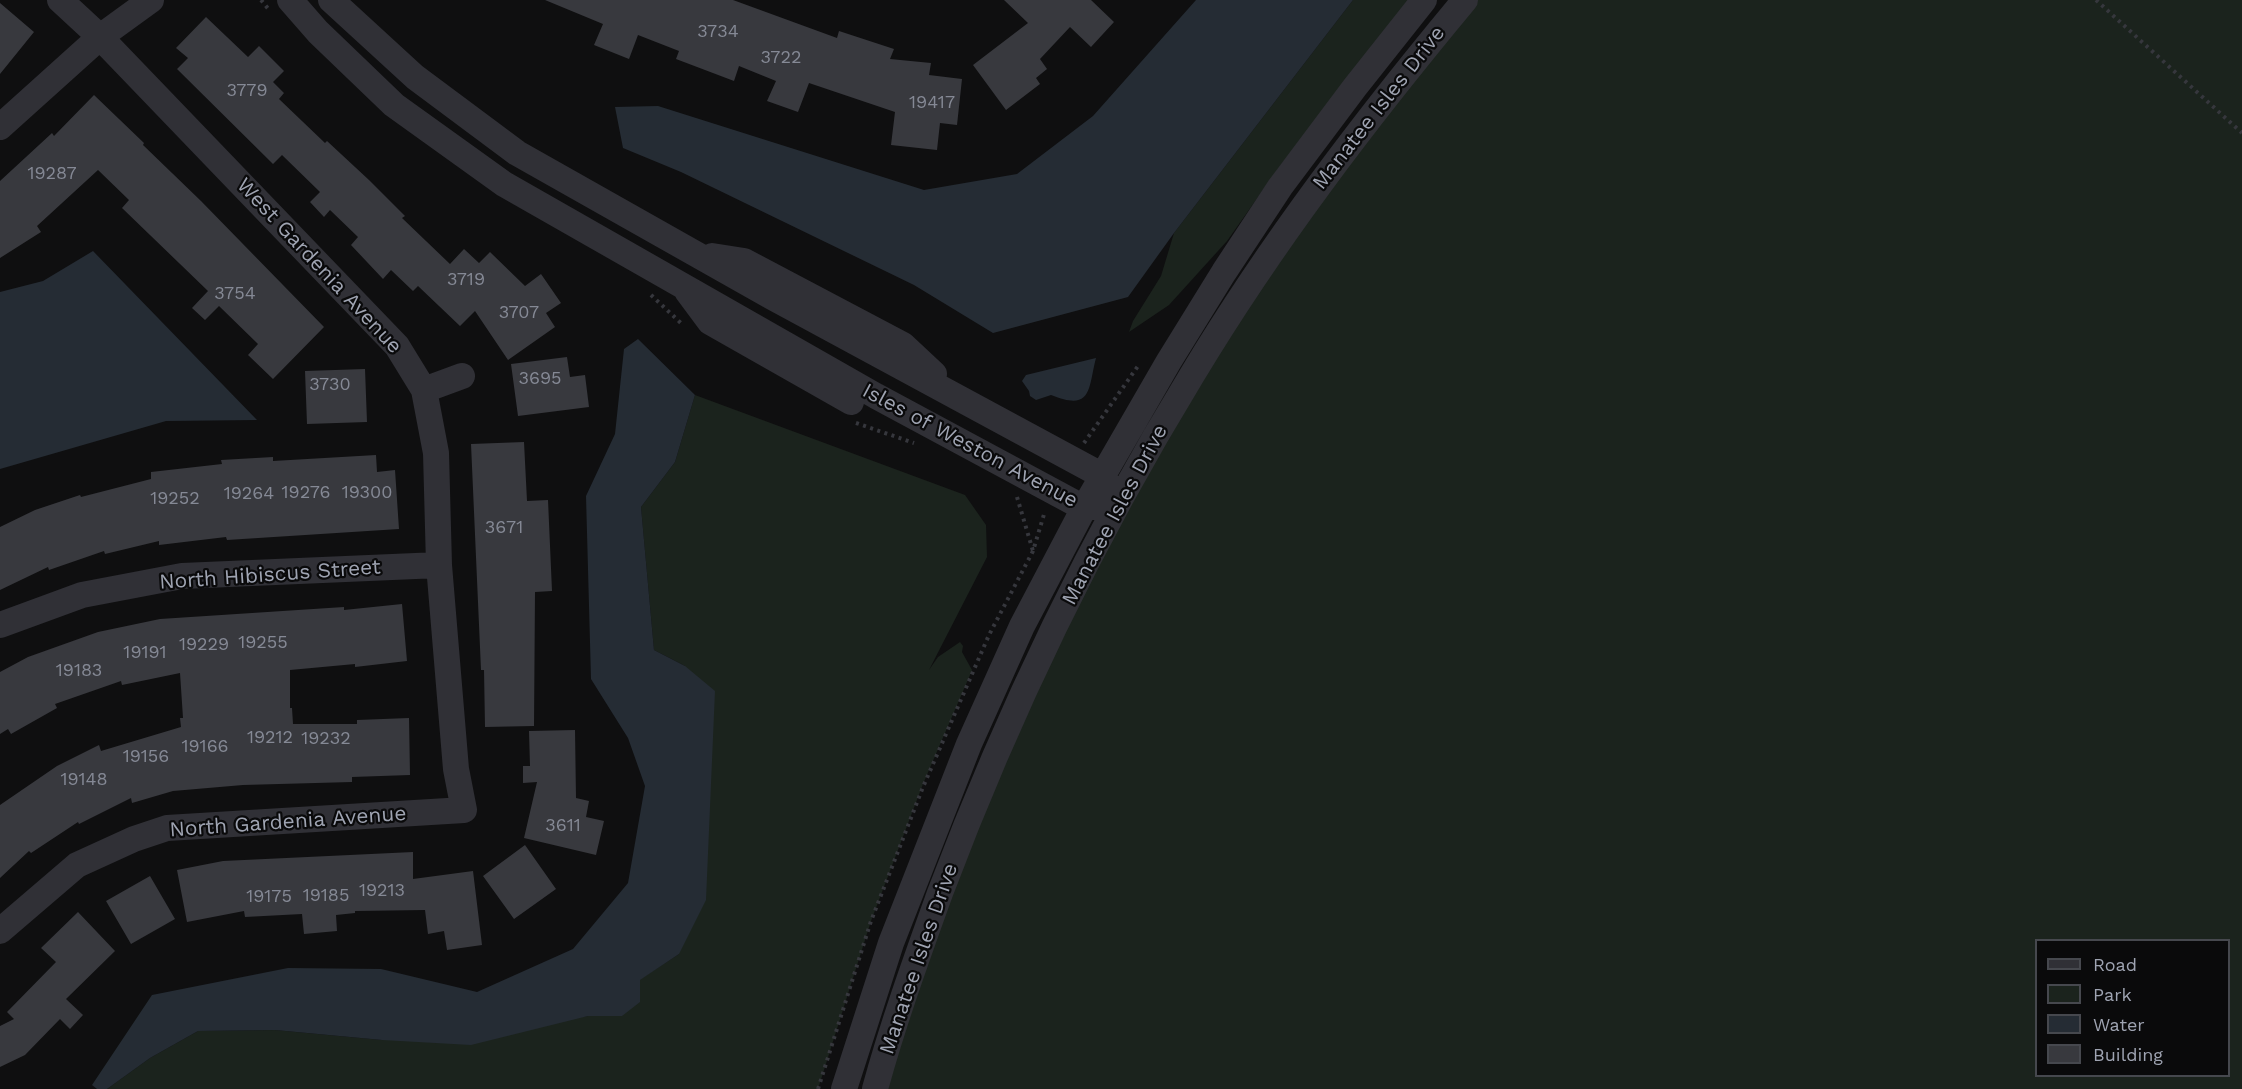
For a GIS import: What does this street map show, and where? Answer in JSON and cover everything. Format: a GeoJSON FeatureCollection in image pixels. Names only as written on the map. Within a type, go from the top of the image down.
{"type":"FeatureCollection","features":[{"type":"Feature","properties":{"kind":"street","name":"West Gardenia Avenue"},"geometry":{"type":"LineString","coordinates":[[60,0],[100,36],[397,346],[424,390],[436,453],[439,565],[456,769],[464,810]]}},
{"type":"Feature","properties":{"kind":"street"},"geometry":{"type":"LineString","coordinates":[[0,127],[100,36],[151,0]]}},
{"type":"Feature","properties":{"kind":"street","name":"Isles of Weston Avenue"},"geometry":{"type":"LineString","coordinates":[[290,0],[318,32],[394,105],[504,184],[682,284],[751,334],[876,396],[1084,508],[1119,503],[1103,476],[772,297],[517,153],[415,77],[331,0]]}},
{"type":"Feature","properties":{"kind":"street","name":"Manatee Isles Drive"},"geometry":{"type":"LineString","coordinates":[[844,1089],[891,943],[969,744],[1022,626],[1084,508],[1175,351],[1280,187],[1424,0]]}},
{"type":"Feature","properties":{"kind":"street","name":"Manatee Isles Drive"},"geometry":{"type":"LineString","coordinates":[[875,1089],[919,952],[960,839],[1039,660],[1119,503],[1192,375],[1245,291],[1309,198],[1395,84],[1465,0]]}},
{"type":"Feature","properties":{"kind":"street"},"geometry":{"type":"LineString","coordinates":[[696,254],[744,261],[903,345],[957,398]]}},
{"type":"Feature","properties":{"kind":"street"},"geometry":{"type":"LineString","coordinates":[[772,297],[751,334],[869,412],[937,428]]}},
{"type":"Feature","properties":{"kind":"street"},"geometry":{"type":"LineString","coordinates":[[876,396],[895,363]]}},
{"type":"Feature","properties":{"kind":"street"},"geometry":{"type":"LineString","coordinates":[[424,390],[462,376]]}},
{"type":"Feature","properties":{"kind":"street","name":"North Hibiscus Street"},"geometry":{"type":"LineString","coordinates":[[0,625],[82,595],[182,576],[439,565]]}},
{"type":"Feature","properties":{"kind":"street","name":"North Gardenia Avenue"},"geometry":{"type":"LineString","coordinates":[[0,931],[77,865],[134,839],[167,828],[464,810]]}},
{"type":"Feature","properties":{"kind":"path"},"geometry":{"type":"LineString","coordinates":[[2096,0],[2242,133]]}},
{"type":"Feature","properties":{"kind":"path"},"geometry":{"type":"LineString","coordinates":[[1033,551],[1045,511]]}},
{"type":"Feature","properties":{"kind":"green space"},"geometry":{"type":"Polygon","coordinates":[[[1353,0],[1411,0],[1280,166],[1227,241],[1169,305],[1129,332],[1133,321],[1161,276],[1174,233],[1353,0]]]}},
{"type":"Feature","properties":{"kind":"green space"},"geometry":{"type":"Polygon","coordinates":[[[1465,0],[2242,0],[2242,1089],[875,1089],[960,839],[1192,375],[1465,0]]]}},
{"type":"Feature","properties":{"kind":"green space"},"geometry":{"type":"Polygon","coordinates":[[[695,395],[965,495],[986,525],[987,557],[929,670],[938,657],[960,642],[963,646],[962,652],[972,670],[923,784],[871,921],[818,1089],[107,1089],[150,1058],[198,1031],[275,1030],[382,1040],[588,1016],[622,1016],[639,980],[679,954],[685,666],[654,650],[641,507],[675,462],[695,395]]]}},
{"type":"Feature","properties":{"kind":"water"},"geometry":{"type":"Polygon","coordinates":[[[1196,0],[1353,0],[1174,233],[1128,297],[993,333],[914,285],[681,172],[623,148],[615,107],[658,106],[924,190],[1017,174],[1093,116],[1196,0]]]}},
{"type":"Feature","properties":{"kind":"water"},"geometry":{"type":"Polygon","coordinates":[[[93,251],[257,420],[166,421],[0,469],[0,292],[43,281],[93,251]]]}},
{"type":"Feature","properties":{"kind":"water"},"geometry":{"type":"Polygon","coordinates":[[[638,339],[695,395],[675,462],[641,507],[654,650],[685,666],[715,691],[706,900],[679,954],[640,980],[640,1002],[622,1016],[588,1016],[471,1045],[382,1040],[275,1030],[198,1031],[150,1058],[107,1089],[97,1089],[92,1085],[152,995],[288,968],[381,969],[477,992],[573,949],[628,883],[645,786],[628,738],[591,679],[586,496],[615,434],[624,349],[638,339]]]}},
{"type":"Feature","properties":{"kind":"water"},"geometry":{"type":"Polygon","coordinates":[[[1096,358],[1089,387],[1082,399],[1065,400],[1051,395],[1036,400],[1030,396],[1022,381],[1026,375],[1096,358]]]}},
{"type":"Feature","properties":{"kind":"building"},"geometry":{"type":"Polygon","coordinates":[[[545,0],[733,0],[837,38],[839,31],[894,49],[890,59],[931,63],[929,75],[962,79],[957,125],[940,123],[937,150],[891,145],[895,112],[809,83],[798,112],[767,101],[776,81],[739,66],[734,81],[676,59],[679,51],[638,35],[629,59],[594,45],[603,24],[545,0]]]}},
{"type":"Feature","properties":{"kind":"building"},"geometry":{"type":"Polygon","coordinates":[[[1004,0],[1091,0],[1114,22],[1091,47],[1070,27],[1040,59],[1047,69],[1036,78],[1040,84],[1006,110],[973,65],[1028,23],[1004,0]]]}},
{"type":"Feature","properties":{"kind":"building"},"geometry":{"type":"Polygon","coordinates":[[[0,3],[34,32],[0,74],[0,3]]]}},
{"type":"Feature","properties":{"kind":"building"},"geometry":{"type":"Polygon","coordinates":[[[206,17],[248,57],[259,46],[284,71],[273,82],[284,93],[279,99],[325,143],[327,141],[369,180],[405,216],[402,218],[450,264],[464,249],[479,263],[490,252],[525,286],[541,274],[561,303],[546,313],[555,327],[508,360],[475,311],[460,326],[418,286],[413,291],[391,270],[383,279],[351,245],[358,237],[330,210],[324,217],[310,202],[320,192],[282,155],[273,164],[177,69],[188,58],[176,48],[206,17]]]}},
{"type":"Feature","properties":{"kind":"building"},"geometry":{"type":"Polygon","coordinates":[[[94,95],[324,327],[273,379],[248,355],[258,344],[219,306],[205,320],[192,308],[208,291],[122,208],[129,200],[98,170],[37,226],[41,232],[0,258],[0,181],[52,133],[54,136],[94,95]]]}},
{"type":"Feature","properties":{"kind":"building"},"geometry":{"type":"Polygon","coordinates":[[[567,357],[570,377],[585,375],[589,407],[518,416],[511,364],[567,357]]]}},
{"type":"Feature","properties":{"kind":"building"},"geometry":{"type":"Polygon","coordinates":[[[365,369],[367,422],[307,424],[305,371],[365,369]]]}},
{"type":"Feature","properties":{"kind":"building"},"geometry":{"type":"Polygon","coordinates":[[[524,442],[527,501],[548,500],[552,591],[535,592],[534,726],[485,727],[484,670],[481,670],[471,444],[524,442]]]}},
{"type":"Feature","properties":{"kind":"building"},"geometry":{"type":"Polygon","coordinates":[[[376,455],[377,472],[395,470],[399,529],[227,540],[226,537],[159,545],[159,541],[105,554],[104,551],[49,570],[48,567],[0,590],[0,527],[35,510],[80,495],[81,497],[151,479],[151,472],[222,464],[221,460],[273,457],[273,461],[376,455]]]}},
{"type":"Feature","properties":{"kind":"building"},"geometry":{"type":"Polygon","coordinates":[[[402,604],[407,661],[355,667],[355,664],[290,670],[290,708],[292,708],[293,724],[357,724],[357,720],[409,718],[410,775],[352,777],[352,782],[243,785],[173,791],[132,803],[131,798],[79,824],[78,822],[31,853],[29,851],[0,878],[0,805],[57,766],[99,745],[101,751],[181,727],[180,718],[183,718],[180,673],[122,685],[121,681],[55,704],[57,708],[11,734],[8,729],[0,734],[0,672],[28,657],[98,632],[160,619],[344,607],[344,610],[402,604]]]}},
{"type":"Feature","properties":{"kind":"building"},"geometry":{"type":"Polygon","coordinates":[[[575,730],[576,798],[589,801],[586,817],[604,821],[596,855],[524,838],[537,782],[523,783],[523,766],[530,766],[529,731],[575,730]]]}},
{"type":"Feature","properties":{"kind":"building"},"geometry":{"type":"Polygon","coordinates":[[[525,845],[556,889],[514,919],[483,876],[525,845]]]}},
{"type":"Feature","properties":{"kind":"building"},"geometry":{"type":"Polygon","coordinates":[[[413,852],[413,879],[473,871],[482,945],[447,950],[444,931],[428,934],[425,910],[355,911],[355,913],[336,915],[337,931],[304,934],[302,914],[245,917],[244,911],[187,922],[177,870],[223,861],[413,852]]]}},
{"type":"Feature","properties":{"kind":"building"},"geometry":{"type":"Polygon","coordinates":[[[150,876],[175,919],[131,944],[106,901],[150,876]]]}},
{"type":"Feature","properties":{"kind":"building"},"geometry":{"type":"Polygon","coordinates":[[[78,912],[115,951],[66,999],[83,1015],[70,1029],[60,1019],[25,1055],[0,1067],[0,1026],[14,1019],[7,1012],[56,962],[41,948],[78,912]]]}}]}
